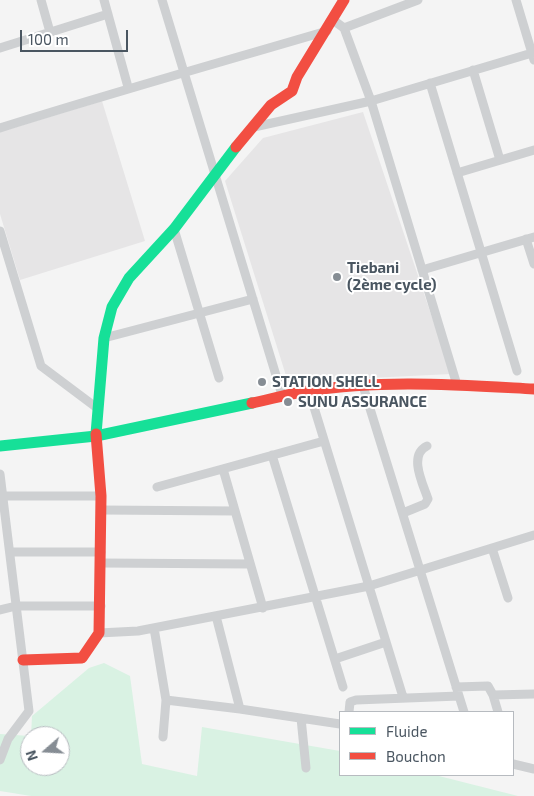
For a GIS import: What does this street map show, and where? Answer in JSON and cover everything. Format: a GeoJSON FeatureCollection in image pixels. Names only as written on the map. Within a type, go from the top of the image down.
{"type":"FeatureCollection","features":[{"type":"Feature","properties":{"kind":"street"},"geometry":{"type":"LineString","coordinates":[[41,0],[50,32]]}},
{"type":"Feature","properties":{"kind":"street"},"geometry":{"type":"LineString","coordinates":[[104,0],[128,87]]}},
{"type":"Feature","properties":{"kind":"street"},"geometry":{"type":"LineString","coordinates":[[162,0],[282,395]]}},
{"type":"Feature","properties":{"kind":"street"},"geometry":{"type":"LineString","coordinates":[[344,28],[405,2],[418,0]]}},
{"type":"Feature","properties":{"kind":"street"},"geometry":{"type":"LineString","coordinates":[[254,127],[370,101],[473,70],[533,56],[516,0]]}},
{"type":"Feature","properties":{"kind":"street"},"geometry":{"type":"LineString","coordinates":[[23,660],[82,658],[100,633],[101,496],[96,436],[97,408],[104,338],[112,307],[130,278],[174,229],[215,173],[271,105],[292,91],[297,77],[327,31],[342,2]]}},
{"type":"Feature","properties":{"kind":"street"},"geometry":{"type":"LineString","coordinates":[[0,48],[108,14]]}},
{"type":"Feature","properties":{"kind":"street"},"geometry":{"type":"LineString","coordinates":[[333,20],[344,28],[370,101],[457,385]]}},
{"type":"Feature","properties":{"kind":"street"},"geometry":{"type":"LineString","coordinates":[[0,128],[128,87],[184,73],[327,31]]}},
{"type":"Feature","properties":{"kind":"street"},"geometry":{"type":"LineString","coordinates":[[473,70],[500,160]]}},
{"type":"Feature","properties":{"kind":"street"},"geometry":{"type":"LineString","coordinates":[[430,84],[517,371]]}},
{"type":"Feature","properties":{"kind":"street"},"geometry":{"type":"LineString","coordinates":[[457,173],[534,150]]}},
{"type":"Feature","properties":{"kind":"street"},"geometry":{"type":"LineString","coordinates":[[174,229],[219,378]]}},
{"type":"Feature","properties":{"kind":"street"},"geometry":{"type":"LineString","coordinates":[[0,231],[41,366],[97,408]]}},
{"type":"Feature","properties":{"kind":"street"},"geometry":{"type":"LineString","coordinates":[[422,270],[530,238],[534,264]]}},
{"type":"Feature","properties":{"kind":"street"},"geometry":{"type":"LineString","coordinates":[[104,338],[200,315],[253,299]]}},
{"type":"Feature","properties":{"kind":"street"},"geometry":{"type":"LineString","coordinates":[[0,446],[96,436],[308,391],[363,386],[457,385],[534,389]]}},
{"type":"Feature","properties":{"kind":"street"},"geometry":{"type":"LineString","coordinates":[[363,386],[464,711]]}},
{"type":"Feature","properties":{"kind":"street"},"geometry":{"type":"LineString","coordinates":[[308,391],[403,697]]}},
{"type":"Feature","properties":{"kind":"street"},"geometry":{"type":"LineString","coordinates":[[157,487],[324,441]]}},
{"type":"Feature","properties":{"kind":"street"},"geometry":{"type":"LineString","coordinates":[[402,513],[425,504],[428,499],[417,460],[421,450],[427,446]]}},
{"type":"Feature","properties":{"kind":"street"},"geometry":{"type":"LineString","coordinates":[[272,456],[343,687]]}},
{"type":"Feature","properties":{"kind":"street"},"geometry":{"type":"LineString","coordinates":[[223,469],[263,608]]}},
{"type":"Feature","properties":{"kind":"street"},"geometry":{"type":"LineString","coordinates":[[0,474],[1,496],[10,552],[29,711],[8,739],[0,760]]}},
{"type":"Feature","properties":{"kind":"street"},"geometry":{"type":"LineString","coordinates":[[1,496],[101,496]]}},
{"type":"Feature","properties":{"kind":"street"},"geometry":{"type":"LineString","coordinates":[[101,510],[235,511]]}},
{"type":"Feature","properties":{"kind":"street"},"geometry":{"type":"LineString","coordinates":[[100,633],[154,628],[316,598],[369,586],[534,535]]}},
{"type":"Feature","properties":{"kind":"street"},"geometry":{"type":"LineString","coordinates":[[492,548],[508,598]]}},
{"type":"Feature","properties":{"kind":"street"},"geometry":{"type":"LineString","coordinates":[[10,552],[250,564]]}},
{"type":"Feature","properties":{"kind":"street"},"geometry":{"type":"LineString","coordinates":[[0,610],[16,606],[101,606]]}},
{"type":"Feature","properties":{"kind":"street"},"geometry":{"type":"LineString","coordinates":[[216,616],[240,709]]}},
{"type":"Feature","properties":{"kind":"street"},"geometry":{"type":"LineString","coordinates":[[154,628],[166,700],[163,737]]}},
{"type":"Feature","properties":{"kind":"street"},"geometry":{"type":"LineString","coordinates":[[335,658],[386,642]]}},
{"type":"Feature","properties":{"kind":"street"},"geometry":{"type":"LineString","coordinates":[[349,711],[350,702],[356,700],[403,697],[488,686],[498,711]]}},
{"type":"Feature","properties":{"kind":"street"},"geometry":{"type":"LineString","coordinates":[[493,695],[534,694]]}},
{"type":"Feature","properties":{"kind":"street"},"geometry":{"type":"LineString","coordinates":[[166,700],[339,724]]}},
{"type":"Feature","properties":{"kind":"street"},"geometry":{"type":"LineString","coordinates":[[301,718],[306,768]]}},
{"type":"Feature","properties":{"kind":"street"},"geometry":{"type":"LineString","coordinates":[[514,763],[534,769]]}},
{"type":"Feature","properties":{"kind":"shaded area"},"geometry":{"type":"Polygon","coordinates":[[[102,101],[145,241],[20,280],[0,214],[0,132],[102,101]]]}},
{"type":"Feature","properties":{"kind":"shaded area","name":"Tiebani (2ème cycle)"},"geometry":{"type":"Polygon","coordinates":[[[363,112],[451,374],[288,382],[225,181],[263,138],[363,112]]]}},
{"type":"Feature","properties":{"kind":"green space"},"geometry":{"type":"Polygon","coordinates":[[[104,663],[130,676],[142,764],[197,776],[202,727],[339,751],[339,776],[439,776],[518,796],[31,796],[0,791],[0,734],[20,735],[20,776],[70,776],[70,726],[32,726],[32,716],[89,668],[104,663]]]}},
{"type":"Feature","properties":{"kind":"traffic: fast"},"geometry":{"type":"LineString","coordinates":[[96,434],[104,338],[112,307],[129,278],[174,229],[236,147]]}},
{"type":"Feature","properties":{"kind":"traffic: fast"},"geometry":{"type":"LineString","coordinates":[[0,446],[96,436],[252,403]]}},
{"type":"Feature","properties":{"kind":"traffic: jam"},"geometry":{"type":"LineString","coordinates":[[236,147],[271,105],[292,91],[297,77],[344,0]]}},
{"type":"Feature","properties":{"kind":"traffic: jam"},"geometry":{"type":"LineString","coordinates":[[252,403],[308,391],[364,385],[421,384],[534,389]]}},
{"type":"Feature","properties":{"kind":"traffic: jam"},"geometry":{"type":"LineString","coordinates":[[23,660],[82,658],[99,633],[101,496],[96,434]]}},
{"type":"Feature","properties":{"kind":"place","name":"Tiebani (2ème cycle)"},"geometry":{"type":"Point","coordinates":[337,277]}},
{"type":"Feature","properties":{"kind":"place","name":"STATION SHELL"},"geometry":{"type":"Point","coordinates":[262,382]}},
{"type":"Feature","properties":{"kind":"place","name":"SUNU ASSURANCE"},"geometry":{"type":"Point","coordinates":[288,402]}}]}
